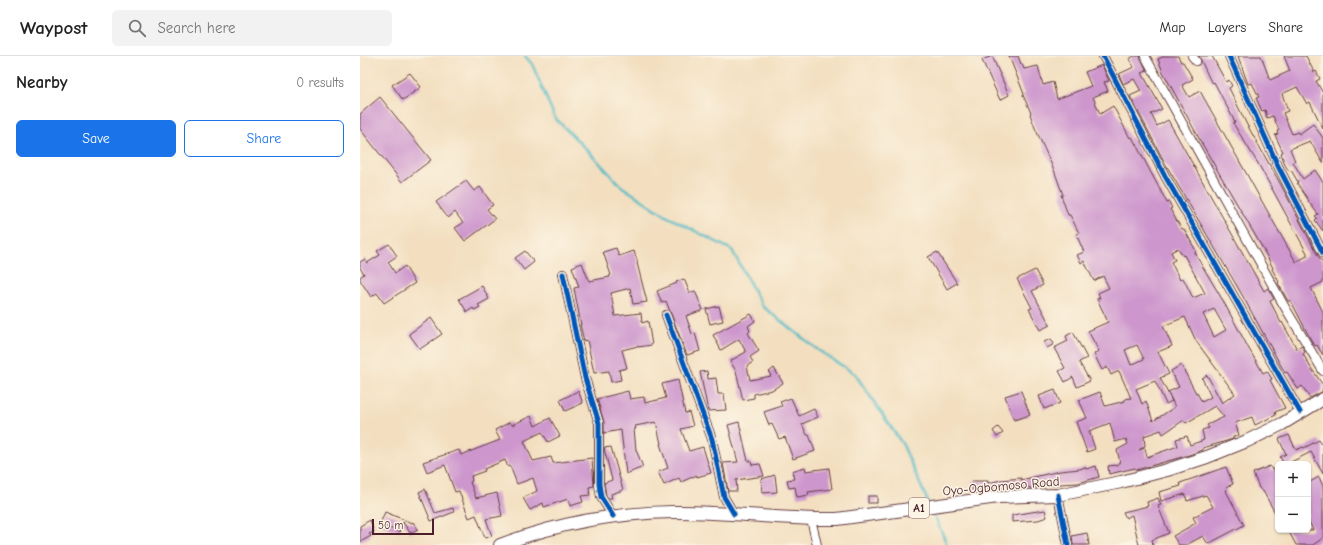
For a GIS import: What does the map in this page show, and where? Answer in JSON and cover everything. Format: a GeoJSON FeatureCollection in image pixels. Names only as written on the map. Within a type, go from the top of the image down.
{"type":"FeatureCollection","features":[{"type":"Feature","properties":{"kind":"highway","name":"Oyo-Ogbomoso Road"},"geometry":{"type":"LineString","coordinates":[[500,545],[553,527],[613,516],[672,512],[837,519],[998,497],[1058,495],[1121,482],[1207,458],[1282,424],[1323,399]]}},
{"type":"Feature","properties":{"kind":"street"},"geometry":{"type":"LineString","coordinates":[[1103,56],[1165,176],[1300,412]]}},
{"type":"Feature","properties":{"kind":"street"},"geometry":{"type":"LineString","coordinates":[[1146,56],[1283,304],[1323,371]]}},
{"type":"Feature","properties":{"kind":"street"},"geometry":{"type":"LineString","coordinates":[[1230,56],[1278,166],[1323,253]]}},
{"type":"Feature","properties":{"kind":"street"},"geometry":{"type":"LineString","coordinates":[[563,274],[585,378],[599,423],[599,484],[601,497],[613,516]]}},
{"type":"Feature","properties":{"kind":"street"},"geometry":{"type":"LineString","coordinates":[[666,315],[712,439],[724,497],[734,514]]}},
{"type":"Feature","properties":{"kind":"street"},"geometry":{"type":"LineString","coordinates":[[1058,495],[1068,545]]}},
{"type":"Feature","properties":{"kind":"street"},"geometry":{"type":"LineString","coordinates":[[811,519],[817,545]]}},
{"type":"Feature","properties":{"kind":"building"},"geometry":{"type":"Polygon","coordinates":[[[992,56],[1009,95],[1000,100],[982,60],[992,56]]]}},
{"type":"Feature","properties":{"kind":"building"},"geometry":{"type":"Polygon","coordinates":[[[1009,56],[1018,56],[1024,69],[1038,66],[1043,85],[1053,82],[1057,99],[1091,86],[1085,72],[1102,65],[1109,81],[1104,82],[1108,91],[1093,97],[1100,114],[1113,106],[1130,138],[1132,137],[1167,203],[1169,202],[1172,208],[1170,209],[1182,229],[1184,229],[1196,251],[1197,257],[1249,349],[1263,373],[1267,371],[1272,379],[1270,380],[1285,408],[1275,412],[1276,415],[1255,425],[1252,417],[1235,423],[1239,435],[1233,437],[1233,439],[1203,448],[1203,450],[1189,455],[1136,470],[1135,468],[1109,474],[1108,466],[1118,465],[1120,462],[1117,450],[1128,444],[1126,439],[1115,442],[1110,423],[1089,431],[1095,449],[1087,452],[1076,422],[1087,418],[1079,400],[1100,392],[1105,406],[1131,398],[1119,371],[1111,375],[1107,367],[1102,370],[1094,354],[1099,351],[1088,331],[1108,322],[1097,299],[1100,298],[1098,293],[1109,288],[1103,276],[1094,281],[1084,261],[1081,263],[1077,255],[1084,252],[1076,234],[1079,233],[1070,215],[1068,215],[1054,170],[1035,128],[1030,114],[1031,113],[1023,95],[1024,94],[1009,56]],[[1178,248],[1171,252],[1175,260],[1171,262],[1180,280],[1183,278],[1193,298],[1205,293],[1184,255],[1183,256],[1178,248]],[[1214,309],[1203,314],[1214,337],[1226,330],[1214,309]],[[1185,317],[1163,326],[1172,346],[1158,352],[1169,374],[1160,378],[1172,401],[1166,404],[1155,381],[1136,389],[1142,404],[1146,401],[1153,421],[1175,407],[1168,392],[1179,387],[1171,371],[1181,365],[1202,402],[1211,397],[1202,378],[1207,375],[1222,403],[1235,394],[1196,341],[1185,317]],[[1137,345],[1125,350],[1131,365],[1144,359],[1137,345]],[[1215,406],[1186,423],[1184,420],[1163,434],[1161,430],[1144,436],[1145,446],[1139,450],[1145,448],[1147,457],[1178,446],[1176,439],[1187,436],[1190,445],[1204,440],[1202,430],[1209,428],[1207,425],[1224,417],[1215,406]]]}},
{"type":"Feature","properties":{"kind":"building"},"geometry":{"type":"Polygon","coordinates":[[[1134,56],[1140,56],[1147,71],[1142,73],[1162,109],[1151,114],[1157,126],[1168,120],[1264,291],[1268,288],[1274,299],[1270,301],[1281,323],[1282,322],[1297,349],[1302,346],[1305,352],[1303,354],[1323,385],[1322,392],[1310,398],[1302,386],[1298,389],[1287,372],[1285,373],[1241,293],[1165,163],[1130,96],[1141,91],[1134,79],[1123,84],[1119,74],[1134,67],[1129,59],[1134,56]]]}},
{"type":"Feature","properties":{"kind":"building"},"geometry":{"type":"Polygon","coordinates":[[[1165,56],[1178,56],[1181,62],[1183,62],[1193,79],[1182,85],[1189,97],[1200,91],[1296,262],[1307,256],[1307,253],[1259,165],[1233,123],[1235,122],[1214,82],[1213,83],[1210,80],[1199,56],[1212,56],[1226,82],[1229,80],[1232,86],[1229,88],[1246,123],[1281,185],[1318,256],[1323,262],[1323,282],[1311,288],[1323,312],[1323,355],[1317,345],[1315,346],[1311,340],[1291,301],[1288,301],[1278,283],[1279,282],[1272,269],[1273,268],[1262,247],[1201,142],[1163,72],[1158,59],[1165,56]]]}},
{"type":"Feature","properties":{"kind":"building"},"geometry":{"type":"Polygon","coordinates":[[[1238,56],[1261,56],[1270,80],[1290,71],[1284,56],[1306,56],[1314,72],[1316,71],[1320,79],[1316,81],[1323,93],[1323,129],[1310,102],[1307,104],[1297,87],[1282,94],[1288,111],[1283,113],[1292,134],[1298,132],[1299,134],[1313,124],[1323,138],[1323,163],[1310,141],[1290,149],[1295,161],[1293,162],[1303,179],[1315,170],[1323,182],[1323,231],[1315,220],[1317,218],[1315,216],[1318,214],[1308,201],[1291,170],[1289,171],[1285,165],[1281,153],[1283,152],[1275,135],[1278,134],[1277,131],[1279,130],[1273,116],[1267,118],[1265,110],[1262,111],[1256,98],[1259,97],[1252,83],[1248,84],[1238,56]]]}},
{"type":"Feature","properties":{"kind":"building"},"geometry":{"type":"Polygon","coordinates":[[[410,73],[421,87],[403,100],[392,85],[410,73]]]}},
{"type":"Feature","properties":{"kind":"building"},"geometry":{"type":"Polygon","coordinates":[[[380,97],[431,160],[402,182],[360,129],[360,114],[380,97]]]}},
{"type":"Feature","properties":{"kind":"building"},"geometry":{"type":"Polygon","coordinates":[[[466,181],[474,191],[480,187],[493,205],[487,209],[495,219],[465,241],[455,228],[463,223],[455,212],[448,218],[436,202],[466,181]]]}},
{"type":"Feature","properties":{"kind":"building"},"geometry":{"type":"Polygon","coordinates":[[[389,244],[397,256],[388,262],[395,273],[405,266],[415,283],[384,303],[377,293],[371,297],[360,280],[360,277],[364,274],[360,268],[360,262],[365,259],[367,263],[380,255],[377,251],[389,244]]]}},
{"type":"Feature","properties":{"kind":"building"},"geometry":{"type":"Polygon","coordinates":[[[616,248],[619,256],[634,251],[647,302],[633,304],[630,288],[611,293],[615,316],[641,313],[642,323],[648,321],[652,345],[638,346],[622,350],[627,368],[619,370],[621,380],[611,382],[609,371],[594,373],[587,340],[584,341],[580,325],[574,288],[579,287],[572,267],[582,263],[589,281],[610,277],[609,276],[611,275],[603,252],[616,248]]]}},
{"type":"Feature","properties":{"kind":"building"},"geometry":{"type":"Polygon","coordinates":[[[525,251],[534,262],[524,270],[515,258],[525,251]]]}},
{"type":"Feature","properties":{"kind":"building"},"geometry":{"type":"Polygon","coordinates":[[[937,252],[957,283],[947,289],[928,257],[937,252]]]}},
{"type":"Feature","properties":{"kind":"building"},"geometry":{"type":"Polygon","coordinates":[[[1035,270],[1043,285],[1032,291],[1050,325],[1040,330],[1029,309],[1032,308],[1017,279],[1035,270]]]}},
{"type":"Feature","properties":{"kind":"building"},"geometry":{"type":"Polygon","coordinates":[[[684,279],[690,293],[695,291],[703,310],[686,316],[692,334],[695,333],[700,351],[687,355],[666,301],[662,303],[657,291],[684,279]]]}},
{"type":"Feature","properties":{"kind":"building"},"geometry":{"type":"Polygon","coordinates":[[[482,286],[489,299],[478,305],[480,307],[474,310],[473,308],[467,312],[459,299],[482,286]]]}},
{"type":"Feature","properties":{"kind":"building"},"geometry":{"type":"Polygon","coordinates":[[[719,306],[723,321],[710,324],[706,309],[719,306]]]}},
{"type":"Feature","properties":{"kind":"building"},"geometry":{"type":"Polygon","coordinates":[[[751,314],[755,321],[748,326],[750,331],[748,333],[759,351],[750,357],[753,362],[747,366],[750,380],[771,376],[769,372],[774,368],[783,383],[772,390],[754,394],[754,398],[743,400],[736,371],[730,361],[746,352],[739,339],[721,350],[713,335],[751,314]]]}},
{"type":"Feature","properties":{"kind":"building"},"geometry":{"type":"Polygon","coordinates":[[[431,318],[442,334],[420,349],[409,334],[431,318]]]}},
{"type":"Feature","properties":{"kind":"building"},"geometry":{"type":"Polygon","coordinates":[[[1073,332],[1087,358],[1079,362],[1090,381],[1077,387],[1073,377],[1065,382],[1059,371],[1065,368],[1054,348],[1068,341],[1066,336],[1073,332]]]}},
{"type":"Feature","properties":{"kind":"building"},"geometry":{"type":"Polygon","coordinates":[[[1051,339],[1054,344],[1047,348],[1044,342],[1051,339]]]}},
{"type":"Feature","properties":{"kind":"building"},"geometry":{"type":"Polygon","coordinates":[[[707,371],[708,379],[716,378],[718,394],[724,394],[726,410],[708,411],[700,372],[707,371]]]}},
{"type":"Feature","properties":{"kind":"building"},"geometry":{"type":"Polygon","coordinates":[[[678,380],[685,413],[689,412],[693,426],[681,429],[689,451],[703,447],[711,473],[697,477],[697,475],[681,482],[679,478],[664,485],[658,472],[668,468],[660,444],[656,422],[635,426],[636,450],[643,467],[626,474],[621,430],[604,433],[604,422],[597,399],[628,391],[630,399],[644,397],[645,403],[666,398],[662,384],[678,380]]]}},
{"type":"Feature","properties":{"kind":"building"},"geometry":{"type":"Polygon","coordinates":[[[1055,390],[1060,403],[1044,409],[1039,396],[1055,390]]]}},
{"type":"Feature","properties":{"kind":"building"},"geometry":{"type":"Polygon","coordinates":[[[578,391],[583,403],[565,411],[560,400],[578,391]]]}},
{"type":"Feature","properties":{"kind":"building"},"geometry":{"type":"Polygon","coordinates":[[[1021,391],[1030,415],[1014,420],[1005,396],[1021,391]]]}},
{"type":"Feature","properties":{"kind":"building"},"geometry":{"type":"Polygon","coordinates":[[[791,398],[799,416],[814,409],[818,417],[802,424],[807,435],[809,435],[815,451],[793,459],[785,437],[779,439],[772,424],[769,425],[764,412],[782,406],[780,402],[791,398]]]}},
{"type":"Feature","properties":{"kind":"building"},"geometry":{"type":"Polygon","coordinates":[[[531,416],[535,426],[550,418],[560,436],[548,442],[542,432],[524,441],[533,461],[551,457],[553,463],[592,458],[594,486],[589,487],[590,495],[581,496],[583,502],[570,506],[568,499],[544,507],[543,503],[530,510],[523,498],[537,491],[533,478],[517,484],[510,466],[508,467],[505,460],[484,469],[485,471],[471,476],[472,481],[470,482],[476,498],[497,493],[502,516],[486,519],[492,536],[485,538],[476,515],[469,518],[459,491],[455,492],[445,465],[427,472],[423,462],[459,450],[461,455],[500,440],[495,430],[510,422],[512,425],[531,416]]]}},
{"type":"Feature","properties":{"kind":"building"},"geometry":{"type":"Polygon","coordinates":[[[739,422],[748,461],[751,461],[752,465],[760,464],[764,476],[736,480],[737,491],[728,491],[723,463],[738,462],[728,425],[739,422]]]}},
{"type":"Feature","properties":{"kind":"building"},"geometry":{"type":"Polygon","coordinates":[[[998,427],[1003,433],[997,437],[993,431],[998,427]]]}},
{"type":"Feature","properties":{"kind":"building"},"geometry":{"type":"Polygon","coordinates":[[[1289,435],[1296,450],[1303,447],[1304,448],[1319,440],[1323,446],[1323,474],[1311,452],[1293,461],[1282,461],[1280,457],[1286,454],[1279,439],[1289,435]]]}},
{"type":"Feature","properties":{"kind":"building"},"geometry":{"type":"Polygon","coordinates":[[[611,447],[623,490],[611,494],[612,498],[608,498],[604,483],[612,480],[604,448],[611,447]]]}},
{"type":"Feature","properties":{"kind":"building"},"geometry":{"type":"Polygon","coordinates":[[[1096,466],[1099,477],[1078,483],[1032,488],[1023,488],[1023,486],[973,490],[972,481],[988,481],[988,483],[1021,478],[1021,480],[1060,471],[1085,467],[1086,469],[1096,466]]]}},
{"type":"Feature","properties":{"kind":"building"},"geometry":{"type":"Polygon","coordinates":[[[1270,466],[1272,470],[1275,469],[1275,513],[1263,491],[1259,488],[1253,473],[1270,466]]]}},
{"type":"Feature","properties":{"kind":"building"},"geometry":{"type":"Polygon","coordinates":[[[805,467],[806,471],[829,468],[832,489],[808,492],[809,495],[797,497],[795,487],[789,488],[787,480],[794,479],[792,471],[805,467]]]}},
{"type":"Feature","properties":{"kind":"building"},"geometry":{"type":"Polygon","coordinates":[[[1226,467],[1233,484],[1226,487],[1226,491],[1244,525],[1208,544],[1203,536],[1186,545],[1179,545],[1173,536],[1196,523],[1193,517],[1213,507],[1206,495],[1187,501],[1185,494],[1161,501],[1159,492],[1181,486],[1180,483],[1226,467]]]}},
{"type":"Feature","properties":{"kind":"building"},"geometry":{"type":"Polygon","coordinates":[[[775,475],[777,492],[762,493],[761,479],[775,475]]]}},
{"type":"Feature","properties":{"kind":"building"},"geometry":{"type":"Polygon","coordinates":[[[1319,477],[1323,486],[1323,538],[1313,545],[1296,545],[1290,533],[1311,533],[1311,530],[1313,530],[1311,526],[1311,481],[1319,477]]]}},
{"type":"Feature","properties":{"kind":"building"},"geometry":{"type":"Polygon","coordinates":[[[425,489],[435,513],[453,508],[454,512],[431,521],[419,492],[425,489]]]}},
{"type":"Feature","properties":{"kind":"building"},"geometry":{"type":"Polygon","coordinates":[[[868,496],[877,496],[877,503],[868,503],[868,496]]]}},
{"type":"Feature","properties":{"kind":"building"},"geometry":{"type":"Polygon","coordinates":[[[1158,498],[1161,505],[1158,506],[1169,533],[1152,540],[1153,545],[1139,545],[1132,515],[1126,518],[1123,512],[1148,506],[1147,502],[1158,498]]]}},
{"type":"Feature","properties":{"kind":"building"},"geometry":{"type":"Polygon","coordinates":[[[1045,510],[1047,517],[1038,520],[1012,522],[1012,515],[1045,510]]]}},
{"type":"Feature","properties":{"kind":"building"},"geometry":{"type":"Polygon","coordinates":[[[385,512],[412,523],[413,522],[418,529],[410,533],[403,522],[399,532],[380,524],[385,512]]]}},
{"type":"Feature","properties":{"kind":"building"},"geometry":{"type":"Polygon","coordinates":[[[370,520],[374,532],[369,534],[371,536],[360,542],[360,526],[370,520]]]}},
{"type":"Feature","properties":{"kind":"building"},"geometry":{"type":"Polygon","coordinates":[[[1087,533],[1089,545],[1073,545],[1072,536],[1087,533]]]}},
{"type":"Feature","properties":{"kind":"waterway"},"geometry":{"type":"LineString","coordinates":[[525,56],[532,64],[555,118],[621,186],[668,217],[732,250],[762,306],[818,350],[855,374],[903,445],[928,502]]}},
{"type":"Feature","properties":{"kind":"waterway"},"geometry":{"type":"LineString","coordinates":[[932,510],[946,545]]}},
{"type":"Feature","properties":{"kind":"cycle path"},"geometry":{"type":"LineString","coordinates":[[1103,56],[1165,176],[1300,412]]}},
{"type":"Feature","properties":{"kind":"cycle path"},"geometry":{"type":"LineString","coordinates":[[1229,56],[1278,166],[1323,253]]}},
{"type":"Feature","properties":{"kind":"cycle path"},"geometry":{"type":"LineString","coordinates":[[563,274],[585,378],[599,423],[599,484],[601,497],[613,516]]}},
{"type":"Feature","properties":{"kind":"cycle path"},"geometry":{"type":"LineString","coordinates":[[666,315],[712,439],[724,497],[734,514]]}},
{"type":"Feature","properties":{"kind":"cycle path"},"geometry":{"type":"LineString","coordinates":[[1058,495],[1068,545]]}}]}
